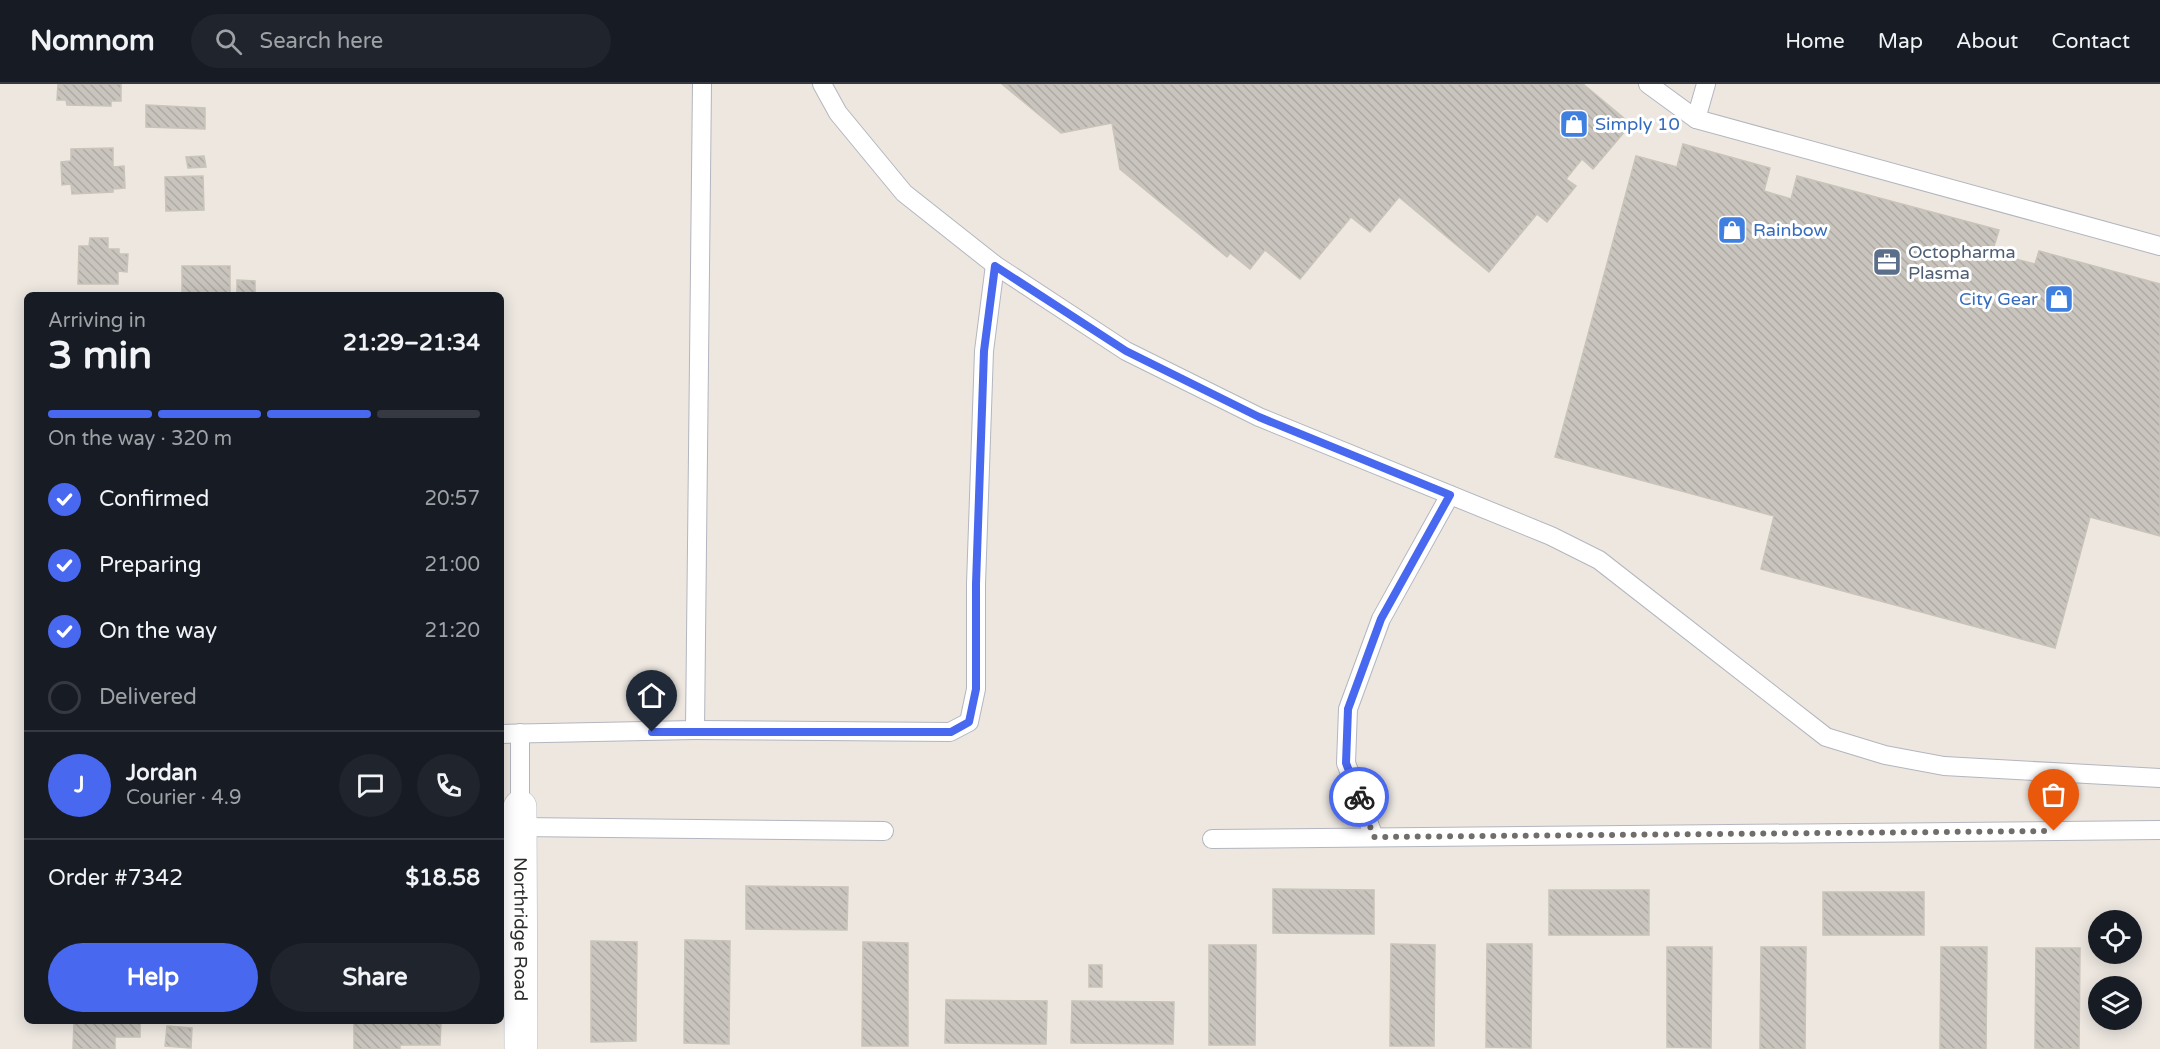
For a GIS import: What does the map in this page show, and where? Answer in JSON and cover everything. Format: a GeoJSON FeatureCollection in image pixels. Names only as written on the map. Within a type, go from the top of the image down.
{"type":"FeatureCollection","features":[{"type":"Feature","properties":{"kind":"street","name":"Northridge Road"},"geometry":{"type":"LineString","coordinates":[[520,817],[521,1049]]}},
{"type":"Feature","properties":{"kind":"lane"},"geometry":{"type":"LineString","coordinates":[[693,730],[695,730],[697,692],[702,84]]}},
{"type":"Feature","properties":{"kind":"lane"},"geometry":{"type":"LineString","coordinates":[[822,84],[838,113],[904,193],[995,266],[1126,351],[1259,417],[1551,536],[1599,560],[1826,736],[1885,755],[1944,766],[2160,778]]}},
{"type":"Feature","properties":{"kind":"lane"},"geometry":{"type":"LineString","coordinates":[[1648,84],[1696,119],[2160,246]]}},
{"type":"Feature","properties":{"kind":"lane"},"geometry":{"type":"LineString","coordinates":[[1696,119],[1706,84]]}},
{"type":"Feature","properties":{"kind":"lane"},"geometry":{"type":"LineString","coordinates":[[504,734],[693,730],[951,732],[969,722],[976,689],[976,584],[984,351],[995,266]]}},
{"type":"Feature","properties":{"kind":"lane"},"geometry":{"type":"LineString","coordinates":[[1374,837],[1346,763],[1348,709],[1381,619],[1450,495]]}},
{"type":"Feature","properties":{"kind":"lane"},"geometry":{"type":"LineString","coordinates":[[520,733],[520,817],[884,831]]}},
{"type":"Feature","properties":{"kind":"lane"},"geometry":{"type":"LineString","coordinates":[[1212,839],[2160,830]]}},
{"type":"Feature","properties":{"kind":"building"},"geometry":{"type":"Polygon","coordinates":[[[58,84],[121,84],[121,101],[111,101],[111,106],[67,105],[66,100],[57,100],[58,84]]]}},
{"type":"Feature","properties":{"kind":"building"},"geometry":{"type":"Polygon","coordinates":[[[1002,84],[1583,84],[1631,124],[1593,169],[1582,159],[1566,179],[1576,186],[1547,222],[1537,214],[1489,272],[1399,197],[1370,232],[1351,217],[1300,279],[1265,250],[1250,269],[1230,253],[1227,257],[1120,169],[1112,123],[1061,133],[1002,84]]]}},
{"type":"Feature","properties":{"kind":"building"},"geometry":{"type":"Polygon","coordinates":[[[146,105],[205,108],[205,129],[146,127],[146,105]]]}},
{"type":"Feature","properties":{"kind":"building"},"geometry":{"type":"Polygon","coordinates":[[[1683,144],[1770,168],[1764,191],[1791,199],[1797,176],[1999,230],[1992,253],[2035,264],[2039,251],[2160,284],[2160,536],[2090,517],[2055,648],[1761,569],[1774,516],[1555,457],[1636,156],[1677,167],[1683,144]]]}},
{"type":"Feature","properties":{"kind":"building"},"geometry":{"type":"Polygon","coordinates":[[[113,148],[113,167],[124,166],[125,188],[113,189],[113,192],[72,194],[71,184],[62,185],[61,162],[71,161],[71,149],[113,148]]]}},
{"type":"Feature","properties":{"kind":"building"},"geometry":{"type":"Polygon","coordinates":[[[204,156],[206,167],[188,168],[186,157],[204,156]]]}},
{"type":"Feature","properties":{"kind":"building"},"geometry":{"type":"Polygon","coordinates":[[[203,176],[204,210],[166,211],[165,177],[203,176]]]}},
{"type":"Feature","properties":{"kind":"building"},"geometry":{"type":"Polygon","coordinates":[[[90,238],[108,238],[108,249],[119,249],[119,254],[128,254],[127,272],[118,271],[118,284],[78,284],[79,246],[89,246],[90,238]]]}},
{"type":"Feature","properties":{"kind":"building"},"geometry":{"type":"Polygon","coordinates":[[[182,266],[230,266],[230,292],[182,292],[182,266]]]}},
{"type":"Feature","properties":{"kind":"building"},"geometry":{"type":"Polygon","coordinates":[[[237,280],[255,281],[255,292],[237,292],[237,280]]]}},
{"type":"Feature","properties":{"kind":"building"},"geometry":{"type":"Polygon","coordinates":[[[746,886],[848,887],[847,930],[746,929],[746,886]]]}},
{"type":"Feature","properties":{"kind":"building"},"geometry":{"type":"Polygon","coordinates":[[[1273,889],[1374,890],[1374,934],[1273,933],[1273,889]]]}},
{"type":"Feature","properties":{"kind":"building"},"geometry":{"type":"Polygon","coordinates":[[[1549,890],[1649,890],[1649,935],[1549,935],[1549,890]]]}},
{"type":"Feature","properties":{"kind":"building"},"geometry":{"type":"Polygon","coordinates":[[[1823,892],[1924,892],[1924,935],[1823,935],[1823,892]]]}},
{"type":"Feature","properties":{"kind":"building"},"geometry":{"type":"Polygon","coordinates":[[[685,940],[730,941],[729,1044],[684,1043],[685,940]]]}},
{"type":"Feature","properties":{"kind":"building"},"geometry":{"type":"Polygon","coordinates":[[[591,941],[637,942],[636,1041],[591,1042],[591,941]]]}},
{"type":"Feature","properties":{"kind":"building"},"geometry":{"type":"Polygon","coordinates":[[[863,942],[908,943],[908,1046],[862,1046],[863,942]]]}},
{"type":"Feature","properties":{"kind":"building"},"geometry":{"type":"Polygon","coordinates":[[[1391,944],[1435,945],[1434,1046],[1390,1046],[1391,944]]]}},
{"type":"Feature","properties":{"kind":"building"},"geometry":{"type":"Polygon","coordinates":[[[1487,944],[1532,944],[1531,1048],[1486,1047],[1487,944]]]}},
{"type":"Feature","properties":{"kind":"building"},"geometry":{"type":"Polygon","coordinates":[[[1209,945],[1256,945],[1255,1045],[1209,1045],[1209,945]]]}},
{"type":"Feature","properties":{"kind":"building"},"geometry":{"type":"Polygon","coordinates":[[[1667,947],[1712,947],[1711,1048],[1667,1047],[1667,947]]]}},
{"type":"Feature","properties":{"kind":"building"},"geometry":{"type":"Polygon","coordinates":[[[1761,947],[1806,947],[1805,1049],[1760,1049],[1761,947]]]}},
{"type":"Feature","properties":{"kind":"building"},"geometry":{"type":"Polygon","coordinates":[[[1941,947],[1987,947],[1986,1049],[1940,1049],[1941,947]]]}},
{"type":"Feature","properties":{"kind":"building"},"geometry":{"type":"Polygon","coordinates":[[[2036,948],[2080,948],[2079,1049],[2035,1048],[2036,948]]]}},
{"type":"Feature","properties":{"kind":"building"},"geometry":{"type":"Polygon","coordinates":[[[1089,965],[1102,965],[1102,987],[1089,987],[1089,965]]]}},
{"type":"Feature","properties":{"kind":"building"},"geometry":{"type":"Polygon","coordinates":[[[946,1000],[1047,1001],[1046,1044],[945,1043],[946,1000]]]}},
{"type":"Feature","properties":{"kind":"building"},"geometry":{"type":"Polygon","coordinates":[[[1072,1001],[1174,1002],[1173,1044],[1071,1043],[1072,1001]]]}},
{"type":"Feature","properties":{"kind":"building"},"geometry":{"type":"Polygon","coordinates":[[[74,1024],[140,1024],[140,1037],[115,1037],[115,1049],[73,1049],[74,1024]]]}},
{"type":"Feature","properties":{"kind":"building"},"geometry":{"type":"Polygon","coordinates":[[[354,1024],[441,1024],[440,1045],[400,1045],[400,1049],[354,1049],[354,1024]]]}},
{"type":"Feature","properties":{"kind":"building"},"geometry":{"type":"Polygon","coordinates":[[[167,1026],[192,1028],[191,1048],[165,1046],[167,1026]]]}},
{"type":"Feature","properties":{"kind":"way so far"},"geometry":{"type":"LineString","coordinates":[[1359,797],[1374,837],[2054,831]]}},
{"type":"Feature","properties":{"kind":"place","name":"Simply 10"},"geometry":{"type":"Point","coordinates":[1574,124]}},
{"type":"Feature","properties":{"kind":"place","name":"Rainbow"},"geometry":{"type":"Point","coordinates":[1732,230]}},
{"type":"Feature","properties":{"kind":"place","name":"Octopharma Plasma"},"geometry":{"type":"Point","coordinates":[1887,262]}},
{"type":"Feature","properties":{"kind":"place","name":"City Gear"},"geometry":{"type":"Point","coordinates":[2059,299]}},
{"type":"Feature","properties":{"kind":"route"},"geometry":{"type":"LineString","coordinates":[[652,732],[693,730],[951,732],[969,722],[974,709],[976,689],[976,584],[984,351],[995,266],[1126,351],[1259,417],[1450,495],[1381,619],[1348,709],[1346,763],[1359,797]]}}]}
